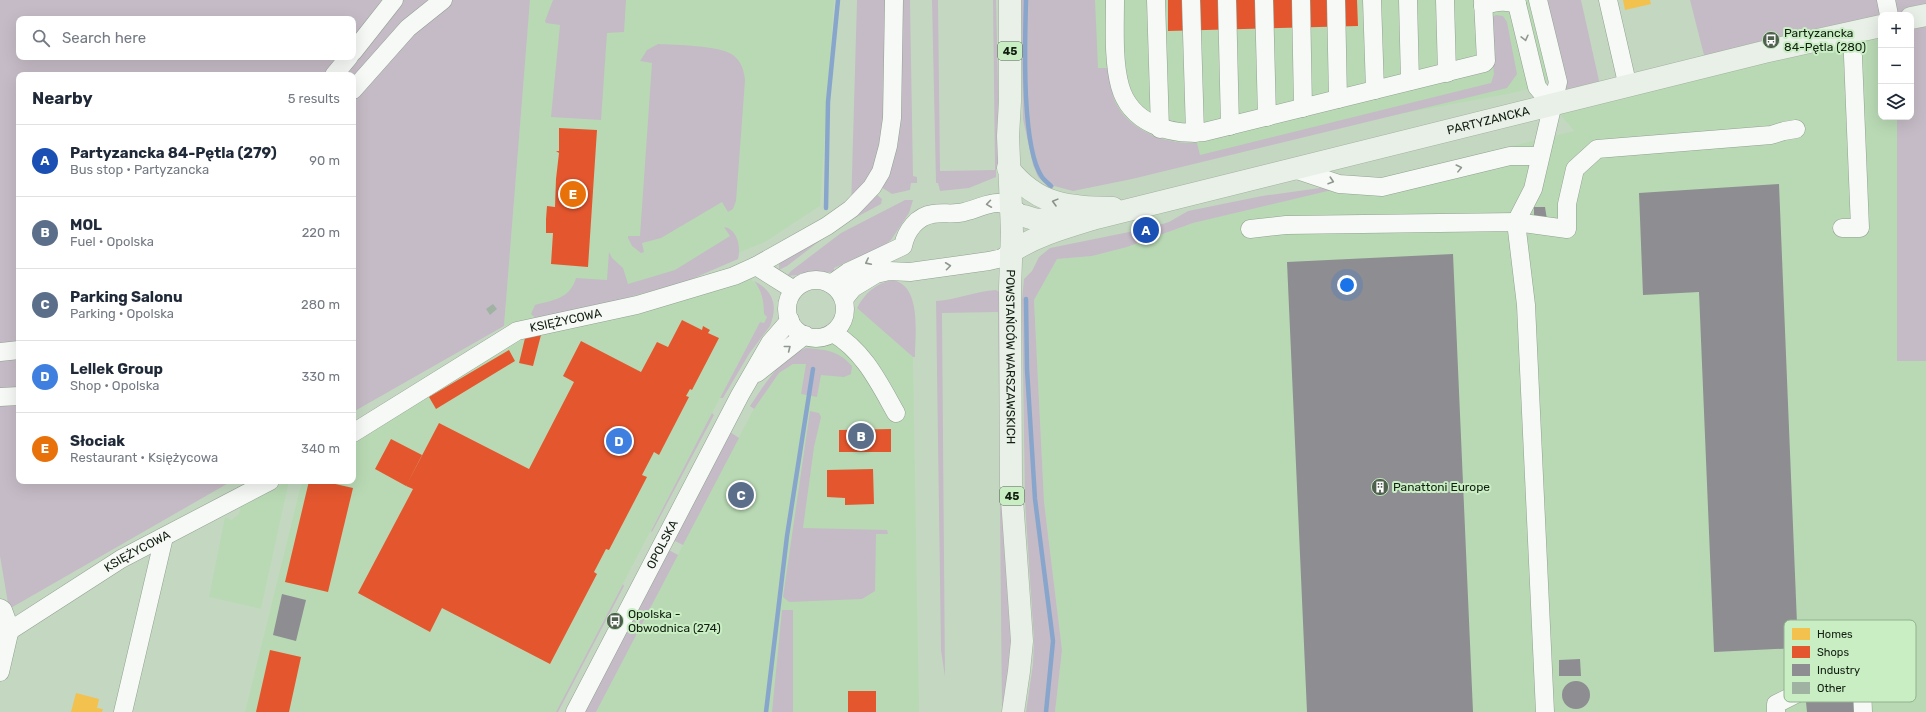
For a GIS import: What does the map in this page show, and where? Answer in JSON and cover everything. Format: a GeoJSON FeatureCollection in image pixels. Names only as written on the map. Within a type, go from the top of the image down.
{"type":"FeatureCollection","features":[{"type":"Feature","properties":{"kind":"main road","name":"POWSTAŃCÓW WARSZAWSKICH"},"geometry":{"type":"LineString","coordinates":[[1010,0],[1010,101],[1008,168],[1018,212],[1011,252],[1010,288],[1011,485],[1022,617],[1022,641],[1013,712]]}},
{"type":"Feature","properties":{"kind":"main road"},"geometry":{"type":"LineString","coordinates":[[1914,17],[1926,15]]}},
{"type":"Feature","properties":{"kind":"main road","name":"PARTYZANCKA"},"geometry":{"type":"LineString","coordinates":[[1011,252],[1055,231],[1096,218],[1878,27]]}},
{"type":"Feature","properties":{"kind":"main road"},"geometry":{"type":"LineString","coordinates":[[1008,168],[1015,176],[1045,199],[1076,206],[1136,209]]}},
{"type":"Feature","properties":{"kind":"main road","name":"PARTYZANCKA"},"geometry":{"type":"LineString","coordinates":[[1018,212],[1037,220],[1076,217],[1096,218]]}},
{"type":"Feature","properties":{"kind":"street"},"geometry":{"type":"LineString","coordinates":[[356,48],[394,0]]}},
{"type":"Feature","properties":{"kind":"street"},"geometry":{"type":"LineString","coordinates":[[356,87],[408,28],[443,0]]}},
{"type":"Feature","properties":{"kind":"street","name":"KSIĘŻYCOWA"},"geometry":{"type":"LineString","coordinates":[[356,431],[517,331],[637,305],[734,276],[756,266],[827,226],[852,209],[872,187],[881,172],[888,146],[892,118],[894,0]]}},
{"type":"Feature","properties":{"kind":"street"},"geometry":{"type":"LineString","coordinates":[[1114,0],[1117,72],[1120,88],[1129,105],[1151,125],[1160,129],[1178,133],[1195,133],[1230,126],[1484,63],[1486,61],[1483,3],[1504,1],[1517,2],[1537,87],[1553,106]]}},
{"type":"Feature","properties":{"kind":"street"},"geometry":{"type":"LineString","coordinates":[[1156,0],[1160,129]]}},
{"type":"Feature","properties":{"kind":"street"},"geometry":{"type":"LineString","coordinates":[[1190,0],[1195,133]]}},
{"type":"Feature","properties":{"kind":"street"},"geometry":{"type":"LineString","coordinates":[[1227,0],[1230,126]]}},
{"type":"Feature","properties":{"kind":"street"},"geometry":{"type":"LineString","coordinates":[[1264,0],[1267,117]]}},
{"type":"Feature","properties":{"kind":"street"},"geometry":{"type":"LineString","coordinates":[[1301,0],[1303,108]]}},
{"type":"Feature","properties":{"kind":"street"},"geometry":{"type":"LineString","coordinates":[[1336,0],[1338,99]]}},
{"type":"Feature","properties":{"kind":"street"},"geometry":{"type":"LineString","coordinates":[[1372,0],[1375,90]]}},
{"type":"Feature","properties":{"kind":"street"},"geometry":{"type":"LineString","coordinates":[[1408,0],[1410,81]]}},
{"type":"Feature","properties":{"kind":"street"},"geometry":{"type":"LineString","coordinates":[[1445,0],[1446,73]]}},
{"type":"Feature","properties":{"kind":"street"},"geometry":{"type":"LineString","coordinates":[[1538,0],[1558,82],[1533,189],[1516,222],[1526,305],[1545,712]]}},
{"type":"Feature","properties":{"kind":"street"},"geometry":{"type":"LineString","coordinates":[[1608,0],[1628,87]]}},
{"type":"Feature","properties":{"kind":"street"},"geometry":{"type":"LineString","coordinates":[[1886,0],[1888,12]]}},
{"type":"Feature","properties":{"kind":"street"},"geometry":{"type":"LineString","coordinates":[[1842,228],[1860,228],[1852,32]]}},
{"type":"Feature","properties":{"kind":"street"},"geometry":{"type":"LineString","coordinates":[[336,72],[346,60]]}},
{"type":"Feature","properties":{"kind":"street"},"geometry":{"type":"LineString","coordinates":[[1250,229],[1286,225],[1516,222],[1567,229],[1567,204],[1575,169],[1597,149],[1771,135],[1784,130],[1796,129]]}},
{"type":"Feature","properties":{"kind":"street"},"geometry":{"type":"LineString","coordinates":[[1294,169],[1339,184],[1382,187],[1510,156],[1540,156]]}},
{"type":"Feature","properties":{"kind":"street"},"geometry":{"type":"LineString","coordinates":[[831,284],[848,272],[903,246],[915,223],[925,216],[932,214],[963,212],[986,204],[994,203],[1018,212]]}},
{"type":"Feature","properties":{"kind":"street"},"geometry":{"type":"LineString","coordinates":[[844,299],[853,288],[876,274],[889,271],[910,272],[989,261],[1002,258],[1011,252]]}},
{"type":"Feature","properties":{"kind":"street"},"geometry":{"type":"LineString","coordinates":[[756,266],[794,290]]}},
{"type":"Feature","properties":{"kind":"street"},"geometry":{"type":"LineString","coordinates":[[816,280],[831,284],[844,299],[845,314],[833,333],[819,338],[804,335],[793,326],[790,320],[788,305],[794,290],[808,281],[816,280]]}},
{"type":"Feature","properties":{"kind":"street","name":"OPOLSKA"},"geometry":{"type":"LineString","coordinates":[[575,712],[727,420],[770,343],[790,320]]}},
{"type":"Feature","properties":{"kind":"street"},"geometry":{"type":"LineString","coordinates":[[833,333],[852,347],[869,366],[896,413]]}},
{"type":"Feature","properties":{"kind":"street","name":"OPOLSKA"},"geometry":{"type":"LineString","coordinates":[[751,378],[804,335]]}},
{"type":"Feature","properties":{"kind":"street"},"geometry":{"type":"LineString","coordinates":[[0,352],[16,350]]}},
{"type":"Feature","properties":{"kind":"street"},"geometry":{"type":"LineString","coordinates":[[0,397],[16,396]]}},
{"type":"Feature","properties":{"kind":"street","name":"KSIĘŻYCOWA"},"geometry":{"type":"LineString","coordinates":[[5,633],[121,559],[264,484]]}},
{"type":"Feature","properties":{"kind":"street"},"geometry":{"type":"LineString","coordinates":[[123,712],[164,537]]}},
{"type":"Feature","properties":{"kind":"street"},"geometry":{"type":"LineString","coordinates":[[0,608],[3,610],[5,633],[0,672]]}},
{"type":"Feature","properties":{"kind":"street"},"geometry":{"type":"LineString","coordinates":[[1776,712],[1776,704],[1784,700]]}},
{"type":"Feature","properties":{"kind":"street"},"geometry":{"type":"LineString","coordinates":[[1863,702],[1863,712]]}},
{"type":"Feature","properties":{"kind":"shaded area"},"geometry":{"type":"Polygon","coordinates":[[[0,0],[530,0],[504,326],[356,410],[356,72],[16,72],[16,484],[227,484],[9,609],[0,556],[0,0]]]}},
{"type":"Feature","properties":{"kind":"shaded area"},"geometry":{"type":"Polygon","coordinates":[[[530,0],[834,0],[820,206],[765,242],[650,289],[504,326],[530,0]]]}},
{"type":"Feature","properties":{"kind":"shaded area"},"geometry":{"type":"Polygon","coordinates":[[[553,0],[626,0],[624,32],[607,33],[601,120],[551,117],[560,25],[546,23],[545,21],[553,0]]]}},
{"type":"Feature","properties":{"kind":"shaded area"},"geometry":{"type":"Polygon","coordinates":[[[857,0],[894,0],[888,146],[851,209],[857,0]]]}},
{"type":"Feature","properties":{"kind":"shaded area"},"geometry":{"type":"Polygon","coordinates":[[[898,0],[910,0],[913,176],[917,177],[917,183],[911,183],[910,190],[892,194],[881,187],[898,0]]]}},
{"type":"Feature","properties":{"kind":"shaded area"},"geometry":{"type":"Polygon","coordinates":[[[932,0],[938,0],[940,171],[995,170],[993,0],[996,0],[1000,169],[996,169],[996,177],[969,188],[940,191],[938,183],[936,183],[932,0]]]}},
{"type":"Feature","properties":{"kind":"shaded area"},"geometry":{"type":"Polygon","coordinates":[[[1021,0],[1095,0],[1098,68],[1110,68],[1113,93],[1122,114],[1134,125],[1149,134],[1175,142],[1197,143],[1200,155],[1491,83],[1494,74],[1490,33],[1492,17],[1496,15],[1503,16],[1507,22],[1517,74],[1507,88],[1132,179],[1073,191],[1054,186],[1052,190],[1038,177],[1033,165],[1023,119],[1021,0]]]}},
{"type":"Feature","properties":{"kind":"shaded area"},"geometry":{"type":"Polygon","coordinates":[[[1042,0],[1533,0],[1548,81],[1537,87],[1513,93],[1334,126],[1157,168],[1042,0]]]}},
{"type":"Feature","properties":{"kind":"shaded area"},"geometry":{"type":"Polygon","coordinates":[[[1538,0],[1581,0],[1602,94],[1553,106],[1538,0]]]}},
{"type":"Feature","properties":{"kind":"shaded area"},"geometry":{"type":"Polygon","coordinates":[[[1690,0],[1926,0],[1926,361],[1897,361],[1897,120],[1914,120],[1914,12],[1878,12],[1878,16],[1707,67],[1690,0]]]}},
{"type":"Feature","properties":{"kind":"shaded area"},"geometry":{"type":"Polygon","coordinates":[[[1878,27],[1878,120],[1897,120],[1897,361],[1926,361],[1926,712],[1055,712],[1062,650],[1044,502],[1034,300],[1057,259],[1092,256],[1127,247],[1193,223],[1574,131],[1553,106],[1878,27]]]}},
{"type":"Feature","properties":{"kind":"shaded area"},"geometry":{"type":"Polygon","coordinates":[[[658,44],[697,46],[718,49],[733,55],[742,66],[745,80],[736,201],[733,209],[728,212],[722,202],[661,238],[642,243],[644,252],[641,253],[632,246],[628,238],[628,236],[640,236],[652,63],[640,61],[647,50],[658,44]]]}},
{"type":"Feature","properties":{"kind":"shaded area"},"geometry":{"type":"Polygon","coordinates":[[[1320,188],[1336,189],[1193,223],[1127,247],[1092,256],[1057,259],[1034,300],[1044,502],[1062,650],[1055,712],[1026,712],[1033,664],[1034,640],[1025,502],[1022,300],[1024,279],[1032,271],[1039,257],[1050,248],[1139,230],[1140,234],[1153,231],[1152,227],[1169,222],[1188,211],[1262,196],[1320,188]]]}},
{"type":"Feature","properties":{"kind":"shaded area"},"geometry":{"type":"Polygon","coordinates":[[[876,194],[882,199],[881,204],[838,227],[787,266],[779,270],[779,260],[876,194]]]}},
{"type":"Feature","properties":{"kind":"shaded area"},"geometry":{"type":"Polygon","coordinates":[[[905,200],[913,200],[909,213],[891,240],[881,248],[834,268],[834,272],[807,272],[787,276],[791,271],[841,233],[905,200]]]}},
{"type":"Feature","properties":{"kind":"shaded area"},"geometry":{"type":"Polygon","coordinates":[[[724,227],[729,228],[735,235],[739,245],[738,259],[685,282],[551,318],[538,320],[531,314],[535,305],[560,298],[570,290],[576,278],[607,280],[609,252],[612,258],[623,268],[628,284],[675,270],[730,236],[724,227]]]}},
{"type":"Feature","properties":{"kind":"shaded area"},"geometry":{"type":"Polygon","coordinates":[[[750,278],[759,287],[764,305],[764,314],[767,317],[764,323],[760,322],[556,712],[245,712],[301,484],[356,484],[356,439],[525,338],[551,333],[750,278]]]}},
{"type":"Feature","properties":{"kind":"shaded area"},"geometry":{"type":"Polygon","coordinates":[[[893,280],[902,284],[909,291],[913,301],[916,325],[915,357],[913,357],[857,308],[867,293],[876,286],[893,280]]]}},
{"type":"Feature","properties":{"kind":"shaded area"},"geometry":{"type":"Polygon","coordinates":[[[754,281],[766,289],[770,294],[774,306],[774,312],[770,326],[749,354],[723,398],[720,398],[760,322],[764,323],[767,317],[764,314],[761,292],[754,281]]]}},
{"type":"Feature","properties":{"kind":"shaded area"},"geometry":{"type":"Polygon","coordinates":[[[996,290],[999,292],[1012,646],[1002,712],[998,312],[942,313],[945,677],[941,650],[936,301],[996,290]]]}},
{"type":"Feature","properties":{"kind":"shaded area"},"geometry":{"type":"Polygon","coordinates":[[[857,308],[913,357],[919,712],[596,712],[752,412],[779,373],[793,364],[806,348],[828,344],[840,337],[857,308]]]}},
{"type":"Feature","properties":{"kind":"shaded area"},"geometry":{"type":"Polygon","coordinates":[[[806,348],[826,350],[837,354],[852,366],[851,374],[844,377],[821,375],[817,397],[801,394],[806,364],[793,364],[779,373],[754,409],[750,406],[774,372],[788,358],[806,348]]]}},
{"type":"Feature","properties":{"kind":"shaded area"},"geometry":{"type":"Polygon","coordinates":[[[810,411],[819,413],[821,417],[814,447],[803,528],[887,530],[888,534],[876,534],[875,591],[862,599],[789,602],[783,597],[810,411]]]}},
{"type":"Feature","properties":{"kind":"shaded area"},"geometry":{"type":"Polygon","coordinates":[[[712,413],[714,415],[652,532],[651,531],[712,413]]]}},
{"type":"Feature","properties":{"kind":"shaded area"},"geometry":{"type":"Polygon","coordinates":[[[730,432],[739,438],[683,545],[673,540],[730,432]]]}},
{"type":"Feature","properties":{"kind":"shaded area"},"geometry":{"type":"Polygon","coordinates":[[[281,484],[288,484],[261,609],[209,597],[225,517],[231,520],[239,514],[241,505],[281,484]]]}},
{"type":"Feature","properties":{"kind":"shaded area"},"geometry":{"type":"Polygon","coordinates":[[[669,550],[678,555],[596,712],[584,712],[669,550]]]}},
{"type":"Feature","properties":{"kind":"shaded area"},"geometry":{"type":"Polygon","coordinates":[[[623,584],[624,586],[558,712],[556,712],[623,584]]]}},
{"type":"Feature","properties":{"kind":"shaded area"},"geometry":{"type":"Polygon","coordinates":[[[782,610],[793,610],[793,712],[772,712],[782,610]]]}},
{"type":"Feature","properties":{"kind":"building: Homes"},"geometry":{"type":"Polygon","coordinates":[[[1623,0],[1650,0],[1651,4],[1625,10],[1623,0]]]}},
{"type":"Feature","properties":{"kind":"building: Homes"},"geometry":{"type":"Polygon","coordinates":[[[76,693],[99,699],[97,708],[103,709],[102,712],[71,712],[76,693]]]}},
{"type":"Feature","properties":{"kind":"building: Shops"},"geometry":{"type":"Polygon","coordinates":[[[1168,0],[1357,0],[1358,26],[1168,31],[1168,0]]]}},
{"type":"Feature","properties":{"kind":"building: Shops"},"geometry":{"type":"Polygon","coordinates":[[[559,128],[597,130],[588,267],[551,264],[553,233],[546,233],[546,219],[547,206],[555,207],[559,153],[556,151],[559,151],[559,128]]]}},
{"type":"Feature","properties":{"kind":"building: Shops"},"geometry":{"type":"Polygon","coordinates":[[[682,320],[702,330],[703,326],[710,330],[708,333],[719,338],[692,390],[690,389],[686,396],[689,397],[659,455],[654,452],[642,475],[647,477],[609,550],[606,549],[594,572],[597,574],[550,664],[442,608],[430,632],[358,593],[413,489],[406,486],[439,423],[529,469],[574,382],[563,376],[581,341],[641,372],[657,342],[668,347],[682,320]]]}},
{"type":"Feature","properties":{"kind":"building: Shops"},"geometry":{"type":"Polygon","coordinates":[[[541,335],[533,366],[519,363],[525,338],[541,335]]]}},
{"type":"Feature","properties":{"kind":"building: Shops"},"geometry":{"type":"Polygon","coordinates":[[[509,350],[515,361],[436,409],[429,397],[509,350]]]}},
{"type":"Feature","properties":{"kind":"building: Shops"},"geometry":{"type":"Polygon","coordinates":[[[891,429],[891,452],[839,452],[839,430],[891,429]]]}},
{"type":"Feature","properties":{"kind":"building: Shops"},"geometry":{"type":"Polygon","coordinates":[[[391,439],[422,455],[406,486],[375,469],[391,439]]]}},
{"type":"Feature","properties":{"kind":"building: Shops"},"geometry":{"type":"Polygon","coordinates":[[[873,469],[874,504],[845,505],[845,498],[827,497],[827,470],[873,469]]]}},
{"type":"Feature","properties":{"kind":"building: Shops"},"geometry":{"type":"Polygon","coordinates":[[[308,484],[335,484],[353,488],[328,592],[285,582],[308,484]]]}},
{"type":"Feature","properties":{"kind":"building: Shops"},"geometry":{"type":"Polygon","coordinates":[[[270,650],[301,657],[289,712],[256,712],[270,650]]]}},
{"type":"Feature","properties":{"kind":"building: Shops"},"geometry":{"type":"Polygon","coordinates":[[[848,691],[876,691],[876,712],[848,712],[848,691]]]}},
{"type":"Feature","properties":{"kind":"building: Industry"},"geometry":{"type":"Polygon","coordinates":[[[1779,184],[1797,620],[1784,620],[1784,649],[1714,652],[1699,292],[1643,295],[1639,193],[1779,184]]]}},
{"type":"Feature","properties":{"kind":"building: Industry"},"geometry":{"type":"Polygon","coordinates":[[[1534,207],[1545,207],[1547,220],[1534,220],[1534,207]]]}},
{"type":"Feature","properties":{"kind":"building: Industry","name":"Panattoni Europe"},"geometry":{"type":"Polygon","coordinates":[[[1453,254],[1473,712],[1307,712],[1287,262],[1453,254]]]}},
{"type":"Feature","properties":{"kind":"building: Industry"},"geometry":{"type":"Polygon","coordinates":[[[282,594],[306,600],[296,641],[273,635],[282,594]]]}},
{"type":"Feature","properties":{"kind":"building: Industry"},"geometry":{"type":"Polygon","coordinates":[[[1580,659],[1581,676],[1559,676],[1559,660],[1580,659]]]}},
{"type":"Feature","properties":{"kind":"building: Industry"},"geometry":{"type":"Polygon","coordinates":[[[1576,681],[1582,682],[1586,685],[1589,689],[1589,701],[1586,705],[1582,708],[1576,709],[1570,708],[1566,705],[1563,701],[1562,695],[1563,689],[1566,685],[1570,682],[1576,681]]]}},
{"type":"Feature","properties":{"kind":"building: Industry"},"geometry":{"type":"Polygon","coordinates":[[[1806,702],[1854,702],[1854,712],[1807,712],[1806,702]]]}},
{"type":"Feature","properties":{"kind":"building: Other"},"geometry":{"type":"Polygon","coordinates":[[[493,304],[497,309],[490,315],[486,309],[493,304]]]}},
{"type":"Feature","properties":{"kind":"waterway"},"geometry":{"type":"LineString","coordinates":[[826,208],[828,102],[838,0]]}},
{"type":"Feature","properties":{"kind":"waterway"},"geometry":{"type":"LineString","coordinates":[[1026,0],[1025,65],[1027,118],[1030,142],[1035,162],[1042,177],[1051,186]]}},
{"type":"Feature","properties":{"kind":"waterway"},"geometry":{"type":"LineString","coordinates":[[1026,299],[1027,369],[1035,499],[1053,641],[1046,712]]}},
{"type":"Feature","properties":{"kind":"waterway"},"geometry":{"type":"LineString","coordinates":[[766,712],[787,536],[813,369]]}},
{"type":"Feature","properties":{"kind":"place","name":"Partyzancka 84-Pętla (280)"},"geometry":{"type":"Point","coordinates":[1771,40]}},
{"type":"Feature","properties":{"kind":"place","name":"Słociak"},"geometry":{"type":"Point","coordinates":[573,194]}},
{"type":"Feature","properties":{"kind":"place","name":"Partyzancka 84-Pętla (279)"},"geometry":{"type":"Point","coordinates":[1146,230]}},
{"type":"Feature","properties":{"kind":"place","name":"MOL"},"geometry":{"type":"Point","coordinates":[861,436]}},
{"type":"Feature","properties":{"kind":"place","name":"Lellek Group"},"geometry":{"type":"Point","coordinates":[619,441]}},
{"type":"Feature","properties":{"kind":"place","name":"Panattoni Europe"},"geometry":{"type":"Point","coordinates":[1380,487]}},
{"type":"Feature","properties":{"kind":"place","name":"Parking Salonu"},"geometry":{"type":"Point","coordinates":[741,495]}},
{"type":"Feature","properties":{"kind":"place","name":"Opolska - Obwodnica (274)"},"geometry":{"type":"Point","coordinates":[615,621]}}]}
